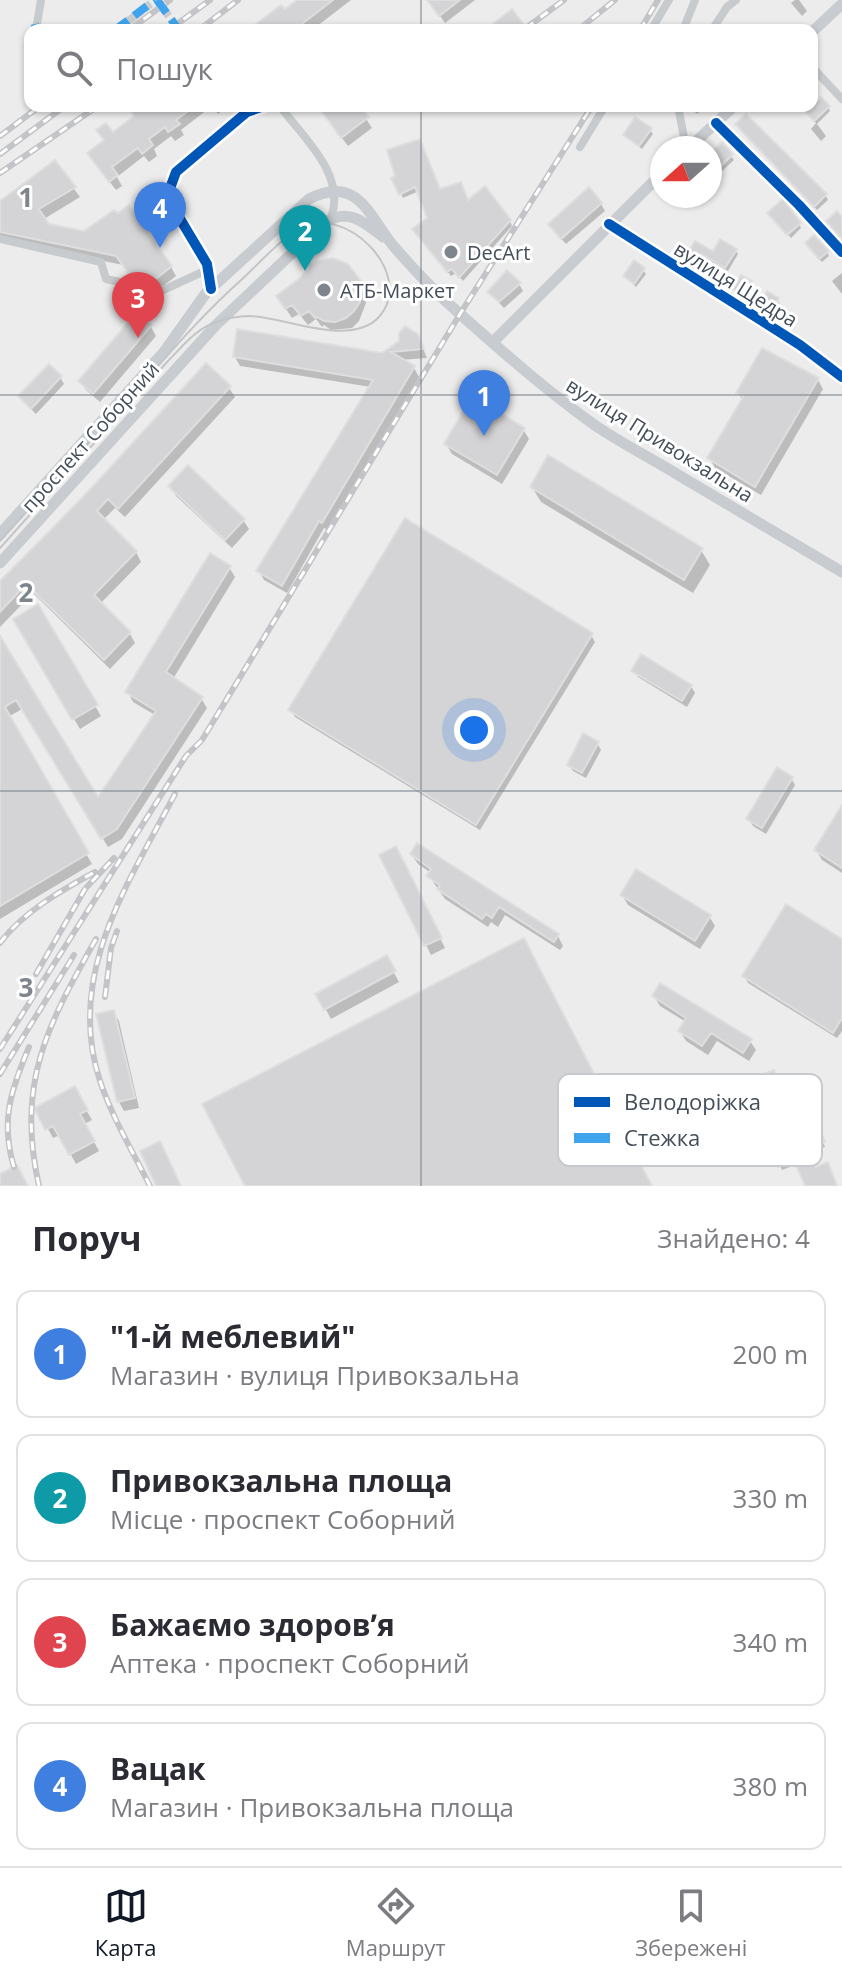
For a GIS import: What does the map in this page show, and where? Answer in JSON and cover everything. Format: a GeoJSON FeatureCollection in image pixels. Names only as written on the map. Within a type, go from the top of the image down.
{"type":"FeatureCollection","features":[{"type":"Feature","properties":{"kind":"main road"},"geometry":{"type":"LineString","coordinates":[[818,26],[842,4]]}},
{"type":"Feature","properties":{"kind":"main road"},"geometry":{"type":"LineString","coordinates":[[701,136],[728,112]]}},
{"type":"Feature","properties":{"kind":"main road"},"geometry":{"type":"LineString","coordinates":[[493,342],[650,185]]}},
{"type":"Feature","properties":{"kind":"main road","name":"вулиця Привокзальна"},"geometry":{"type":"LineString","coordinates":[[336,191],[350,195],[364,205],[390,243],[423,280],[542,387],[599,428],[842,572]]}},
{"type":"Feature","properties":{"kind":"main road","name":"проспект Соборний"},"geometry":{"type":"LineString","coordinates":[[0,534],[164,352],[211,289],[309,199],[336,191]]}},
{"type":"Feature","properties":{"kind":"main road"},"geometry":{"type":"LineString","coordinates":[[331,218],[354,217],[390,243]]}},
{"type":"Feature","properties":{"kind":"main road","name":"проспект Соборний"},"geometry":{"type":"LineString","coordinates":[[0,563],[216,325],[331,218]]}},
{"type":"Feature","properties":{"kind":"main road"},"geometry":{"type":"LineString","coordinates":[[197,308],[205,320],[216,325]]}},
{"type":"Feature","properties":{"kind":"street"},"geometry":{"type":"LineString","coordinates":[[36,24],[41,0]]}},
{"type":"Feature","properties":{"kind":"street"},"geometry":{"type":"LineString","coordinates":[[655,24],[669,0]]}},
{"type":"Feature","properties":{"kind":"street"},"geometry":{"type":"LineString","coordinates":[[685,24],[695,0]]}},
{"type":"Feature","properties":{"kind":"street"},"geometry":{"type":"LineString","coordinates":[[716,24],[727,7],[736,0]]}},
{"type":"Feature","properties":{"kind":"street"},"geometry":{"type":"LineString","coordinates":[[124,24],[135,16]]}},
{"type":"Feature","properties":{"kind":"street"},"geometry":{"type":"LineString","coordinates":[[818,73],[842,99]]}},
{"type":"Feature","properties":{"kind":"street"},"geometry":{"type":"LineString","coordinates":[[211,289],[209,269],[173,207],[169,191],[176,172],[247,112]]}},
{"type":"Feature","properties":{"kind":"street"},"geometry":{"type":"LineString","coordinates":[[284,112],[330,174],[336,191],[331,218]]}},
{"type":"Feature","properties":{"kind":"street"},"geometry":{"type":"LineString","coordinates":[[580,147],[601,112]]}},
{"type":"Feature","properties":{"kind":"street"},"geometry":{"type":"LineString","coordinates":[[679,112],[685,136]]}},
{"type":"Feature","properties":{"kind":"street"},"geometry":{"type":"LineString","coordinates":[[716,123],[842,252]]}},
{"type":"Feature","properties":{"kind":"street","name":"вулиця Щедра"},"geometry":{"type":"LineString","coordinates":[[609,224],[800,345],[842,377]]}},
{"type":"Feature","properties":{"kind":"street"},"geometry":{"type":"LineString","coordinates":[[0,239],[101,262],[106,279],[161,291],[209,269]]}},
{"type":"Feature","properties":{"kind":"building"},"geometry":{"type":"Polygon","coordinates":[[[297,0],[333,0],[302,24],[256,24],[281,5],[285,9],[297,0]]]}},
{"type":"Feature","properties":{"kind":"building"},"geometry":{"type":"Polygon","coordinates":[[[427,0],[460,0],[439,16],[427,0]]]}},
{"type":"Feature","properties":{"kind":"building"},"geometry":{"type":"Polygon","coordinates":[[[512,9],[523,24],[493,24],[512,9]]]}},
{"type":"Feature","properties":{"kind":"building"},"geometry":{"type":"Polygon","coordinates":[[[821,97],[830,106],[814,121],[805,112],[818,112],[821,97]]]}},
{"type":"Feature","properties":{"kind":"building"},"geometry":{"type":"Polygon","coordinates":[[[131,112],[187,112],[176,120],[180,124],[168,132],[165,127],[149,139],[153,145],[142,154],[138,148],[112,167],[118,175],[109,182],[87,153],[104,140],[96,130],[106,123],[113,132],[134,116],[131,112]]]}},
{"type":"Feature","properties":{"kind":"building"},"geometry":{"type":"Polygon","coordinates":[[[322,112],[365,112],[369,117],[341,138],[322,112]]]}},
{"type":"Feature","properties":{"kind":"building"},"geometry":{"type":"Polygon","coordinates":[[[746,114],[827,194],[814,207],[735,124],[746,114]]]}},
{"type":"Feature","properties":{"kind":"building"},"geometry":{"type":"Polygon","coordinates":[[[635,117],[652,128],[639,146],[623,135],[635,117]]]}},
{"type":"Feature","properties":{"kind":"building"},"geometry":{"type":"Polygon","coordinates":[[[420,139],[440,189],[461,182],[468,200],[485,186],[511,220],[459,278],[452,269],[447,272],[412,229],[427,218],[415,187],[399,195],[391,178],[395,176],[387,150],[420,139]]]}},
{"type":"Feature","properties":{"kind":"building"},"geometry":{"type":"Polygon","coordinates":[[[722,142],[733,154],[722,165],[722,142]]]}},
{"type":"Feature","properties":{"kind":"building"},"geometry":{"type":"Polygon","coordinates":[[[55,160],[76,187],[39,209],[49,224],[84,231],[114,210],[118,213],[129,205],[172,266],[152,282],[144,274],[137,279],[132,278],[116,256],[0,232],[0,201],[55,160]]]}},
{"type":"Feature","properties":{"kind":"building"},"geometry":{"type":"Polygon","coordinates":[[[589,187],[602,203],[561,239],[548,224],[589,187]]]}},
{"type":"Feature","properties":{"kind":"building"},"geometry":{"type":"Polygon","coordinates":[[[783,199],[801,223],[787,235],[767,213],[783,199]]]}},
{"type":"Feature","properties":{"kind":"building"},"geometry":{"type":"Polygon","coordinates":[[[837,211],[842,217],[842,239],[826,221],[837,211]]]}},
{"type":"Feature","properties":{"kind":"building"},"geometry":{"type":"Polygon","coordinates":[[[814,235],[829,251],[819,259],[805,243],[814,235]]]}},
{"type":"Feature","properties":{"kind":"building"},"geometry":{"type":"Polygon","coordinates":[[[720,239],[737,249],[725,268],[701,254],[692,268],[682,262],[695,241],[713,251],[720,239]]]}},
{"type":"Feature","properties":{"kind":"building","name":"АТБ-Маркет"},"geometry":{"type":"Polygon","coordinates":[[[333,258],[348,264],[361,281],[360,302],[354,311],[335,322],[315,318],[309,311],[301,316],[292,305],[285,309],[276,296],[300,278],[310,265],[333,258]]]}},
{"type":"Feature","properties":{"kind":"building"},"geometry":{"type":"Polygon","coordinates":[[[634,260],[645,268],[634,284],[623,276],[634,260]]]}},
{"type":"Feature","properties":{"kind":"building"},"geometry":{"type":"Polygon","coordinates":[[[507,270],[521,283],[499,302],[487,292],[507,270]]]}},
{"type":"Feature","properties":{"kind":"building"},"geometry":{"type":"Polygon","coordinates":[[[741,275],[752,281],[744,295],[733,289],[741,275]]]}},
{"type":"Feature","properties":{"kind":"building"},"geometry":{"type":"Polygon","coordinates":[[[767,291],[779,298],[770,313],[758,306],[767,291]]]}},
{"type":"Feature","properties":{"kind":"building"},"geometry":{"type":"Polygon","coordinates":[[[137,312],[152,325],[93,394],[78,381],[137,312]]]}},
{"type":"Feature","properties":{"kind":"building"},"geometry":{"type":"Polygon","coordinates":[[[405,326],[418,334],[424,349],[391,352],[415,366],[282,586],[256,571],[373,380],[233,357],[237,329],[382,353],[399,341],[399,333],[405,326]]]}},
{"type":"Feature","properties":{"kind":"building"},"geometry":{"type":"Polygon","coordinates":[[[762,348],[819,378],[755,487],[707,458],[743,397],[736,393],[762,348]]]}},
{"type":"Feature","properties":{"kind":"building"},"geometry":{"type":"Polygon","coordinates":[[[206,363],[231,386],[118,509],[108,499],[97,511],[137,551],[94,595],[131,632],[104,660],[26,584],[0,612],[0,581],[84,496],[206,363]]]}},
{"type":"Feature","properties":{"kind":"building"},"geometry":{"type":"Polygon","coordinates":[[[49,364],[62,376],[31,409],[18,396],[49,364]]]}},
{"type":"Feature","properties":{"kind":"building"},"geometry":{"type":"Polygon","coordinates":[[[472,396],[525,428],[497,475],[444,444],[472,396]]]}},
{"type":"Feature","properties":{"kind":"building"},"geometry":{"type":"Polygon","coordinates":[[[548,455],[703,548],[684,580],[530,487],[548,455]]]}},
{"type":"Feature","properties":{"kind":"building"},"geometry":{"type":"Polygon","coordinates":[[[188,465],[245,519],[225,540],[168,486],[188,465]]]}},
{"type":"Feature","properties":{"kind":"building"},"geometry":{"type":"Polygon","coordinates":[[[405,518],[593,633],[476,825],[288,710],[405,518]]]}},
{"type":"Feature","properties":{"kind":"building"},"geometry":{"type":"Polygon","coordinates":[[[210,553],[231,566],[166,672],[203,697],[117,829],[101,839],[16,700],[5,707],[89,853],[0,906],[0,636],[98,797],[156,711],[125,692],[210,553]]]}},
{"type":"Feature","properties":{"kind":"building"},"geometry":{"type":"Polygon","coordinates":[[[38,604],[98,705],[72,720],[13,619],[38,604]]]}},
{"type":"Feature","properties":{"kind":"building"},"geometry":{"type":"Polygon","coordinates":[[[641,654],[692,685],[682,701],[631,671],[641,654]]]}},
{"type":"Feature","properties":{"kind":"building"},"geometry":{"type":"Polygon","coordinates":[[[583,733],[599,742],[582,773],[567,765],[583,733]]]}},
{"type":"Feature","properties":{"kind":"building"},"geometry":{"type":"Polygon","coordinates":[[[777,767],[793,777],[762,828],[746,819],[777,767]]]}},
{"type":"Feature","properties":{"kind":"building"},"geometry":{"type":"Polygon","coordinates":[[[842,805],[842,868],[814,850],[842,805]]]}},
{"type":"Feature","properties":{"kind":"building"},"geometry":{"type":"Polygon","coordinates":[[[417,843],[559,934],[554,942],[499,907],[492,918],[486,914],[482,919],[437,889],[440,885],[426,876],[431,869],[410,854],[417,843]]]}},
{"type":"Feature","properties":{"kind":"building"},"geometry":{"type":"Polygon","coordinates":[[[396,846],[442,938],[424,946],[379,855],[396,846]]]}},
{"type":"Feature","properties":{"kind":"building"},"geometry":{"type":"Polygon","coordinates":[[[636,869],[711,915],[695,941],[620,895],[636,869]]]}},
{"type":"Feature","properties":{"kind":"building"},"geometry":{"type":"Polygon","coordinates":[[[786,904],[842,939],[842,1018],[833,1033],[742,976],[786,904]]]}},
{"type":"Feature","properties":{"kind":"building"},"geometry":{"type":"Polygon","coordinates":[[[524,938],[594,1074],[558,1074],[558,1166],[642,1166],[652,1186],[245,1186],[202,1104],[524,938]]]}},
{"type":"Feature","properties":{"kind":"building"},"geometry":{"type":"Polygon","coordinates":[[[387,955],[396,971],[324,1010],[315,994],[387,955]]]}},
{"type":"Feature","properties":{"kind":"building"},"geometry":{"type":"Polygon","coordinates":[[[660,983],[752,1039],[743,1053],[711,1033],[702,1046],[678,1031],[686,1018],[652,996],[660,983]]]}},
{"type":"Feature","properties":{"kind":"building"},"geometry":{"type":"Polygon","coordinates":[[[114,1010],[135,1098],[117,1102],[96,1014],[114,1010]]]}},
{"type":"Feature","properties":{"kind":"building"},"geometry":{"type":"Polygon","coordinates":[[[75,1086],[88,1110],[80,1114],[95,1141],[69,1155],[53,1126],[45,1130],[34,1108],[75,1086]]]}},
{"type":"Feature","properties":{"kind":"building"},"geometry":{"type":"Polygon","coordinates":[[[160,1141],[181,1186],[156,1186],[140,1151],[160,1141]]]}},
{"type":"Feature","properties":{"kind":"building"},"geometry":{"type":"Polygon","coordinates":[[[828,1162],[837,1186],[805,1186],[797,1166],[816,1167],[828,1162]]]}},
{"type":"Feature","properties":{"kind":"building"},"geometry":{"type":"Polygon","coordinates":[[[17,1165],[28,1186],[0,1186],[0,1174],[17,1165]]]}},
{"type":"Feature","properties":{"kind":"tunnel"},"geometry":{"type":"LineString","coordinates":[[135,16],[155,0]]}},
{"type":"Feature","properties":{"kind":"tunnel"},"geometry":{"type":"LineString","coordinates":[[157,0],[175,24]]}},
{"type":"Feature","properties":{"kind":"tram line"},"geometry":{"type":"LineString","coordinates":[[0,541],[198,322],[283,240],[298,229],[316,223],[335,225],[354,233],[370,246],[382,263],[389,281],[388,300],[379,317],[367,326],[335,331],[250,316],[222,320],[207,326],[168,361],[0,548]]}},
{"type":"Feature","properties":{"kind":"railway"},"geometry":{"type":"LineString","coordinates":[[137,24],[170,0]]}},
{"type":"Feature","properties":{"kind":"railway"},"geometry":{"type":"LineString","coordinates":[[177,24],[210,0]]}},
{"type":"Feature","properties":{"kind":"railway"},"geometry":{"type":"LineString","coordinates":[[207,24],[238,0]]}},
{"type":"Feature","properties":{"kind":"railway"},"geometry":{"type":"LineString","coordinates":[[531,24],[564,0]]}},
{"type":"Feature","properties":{"kind":"railway"},"geometry":{"type":"LineString","coordinates":[[585,24],[615,0]]}},
{"type":"Feature","properties":{"kind":"railway"},"geometry":{"type":"LineString","coordinates":[[644,24],[658,0]]}},
{"type":"Feature","properties":{"kind":"railway"},"geometry":{"type":"LineString","coordinates":[[0,136],[32,112]]}},
{"type":"Feature","properties":{"kind":"railway"},"geometry":{"type":"LineString","coordinates":[[0,154],[57,112]]}},
{"type":"Feature","properties":{"kind":"railway"},"geometry":{"type":"LineString","coordinates":[[0,173],[89,112]]}},
{"type":"Feature","properties":{"kind":"railway"},"geometry":{"type":"LineString","coordinates":[[0,1049],[186,756],[202,740],[460,314],[588,112]]}},
{"type":"Feature","properties":{"kind":"railway"},"geometry":{"type":"LineString","coordinates":[[150,1186],[100,1081],[91,1042],[90,1004],[96,967],[121,896],[175,794]]}},
{"type":"Feature","properties":{"kind":"railway"},"geometry":{"type":"LineString","coordinates":[[36,974],[85,889],[114,858]]}},
{"type":"Feature","properties":{"kind":"railway"},"geometry":{"type":"LineString","coordinates":[[0,943],[31,912],[95,872]]}},
{"type":"Feature","properties":{"kind":"railway"},"geometry":{"type":"LineString","coordinates":[[105,997],[111,948],[117,931]]}},
{"type":"Feature","properties":{"kind":"railway"},"geometry":{"type":"LineString","coordinates":[[39,1186],[31,1116],[40,1056],[63,1000],[96,939]]}},
{"type":"Feature","properties":{"kind":"railway"},"geometry":{"type":"LineString","coordinates":[[0,1074],[74,955]]}},
{"type":"Feature","properties":{"kind":"railway"},"geometry":{"type":"LineString","coordinates":[[14,1167],[8,1120],[17,1077],[29,1047]]}},
{"type":"Feature","properties":{"kind":"marked path"},"geometry":{"type":"LineString","coordinates":[[123,24],[155,0]]}},
{"type":"Feature","properties":{"kind":"marked path"},"geometry":{"type":"LineString","coordinates":[[157,0],[175,24]]}},
{"type":"Feature","properties":{"kind":"cycle path"},"geometry":{"type":"LineString","coordinates":[[211,289],[207,264],[173,207],[169,191],[176,172],[247,112]]}},
{"type":"Feature","properties":{"kind":"cycle path"},"geometry":{"type":"LineString","coordinates":[[716,123],[842,252]]}},
{"type":"Feature","properties":{"kind":"cycle path"},"geometry":{"type":"LineString","coordinates":[[609,224],[800,345],[842,377]]}},
{"type":"Feature","properties":{"kind":"place","name":"Вацак"},"geometry":{"type":"Point","coordinates":[160,248]}},
{"type":"Feature","properties":{"kind":"place","name":"DecArt"},"geometry":{"type":"Point","coordinates":[451,252]}},
{"type":"Feature","properties":{"kind":"place","name":"Привокзальна площа"},"geometry":{"type":"Point","coordinates":[305,271]}},
{"type":"Feature","properties":{"kind":"place","name":"АТБ-Маркет"},"geometry":{"type":"Point","coordinates":[324,290]}},
{"type":"Feature","properties":{"kind":"place","name":"Бажаємо здоровʼя"},"geometry":{"type":"Point","coordinates":[138,338]}},
{"type":"Feature","properties":{"kind":"place","name":"\"1-й меблевий\""},"geometry":{"type":"Point","coordinates":[484,436]}}]}
